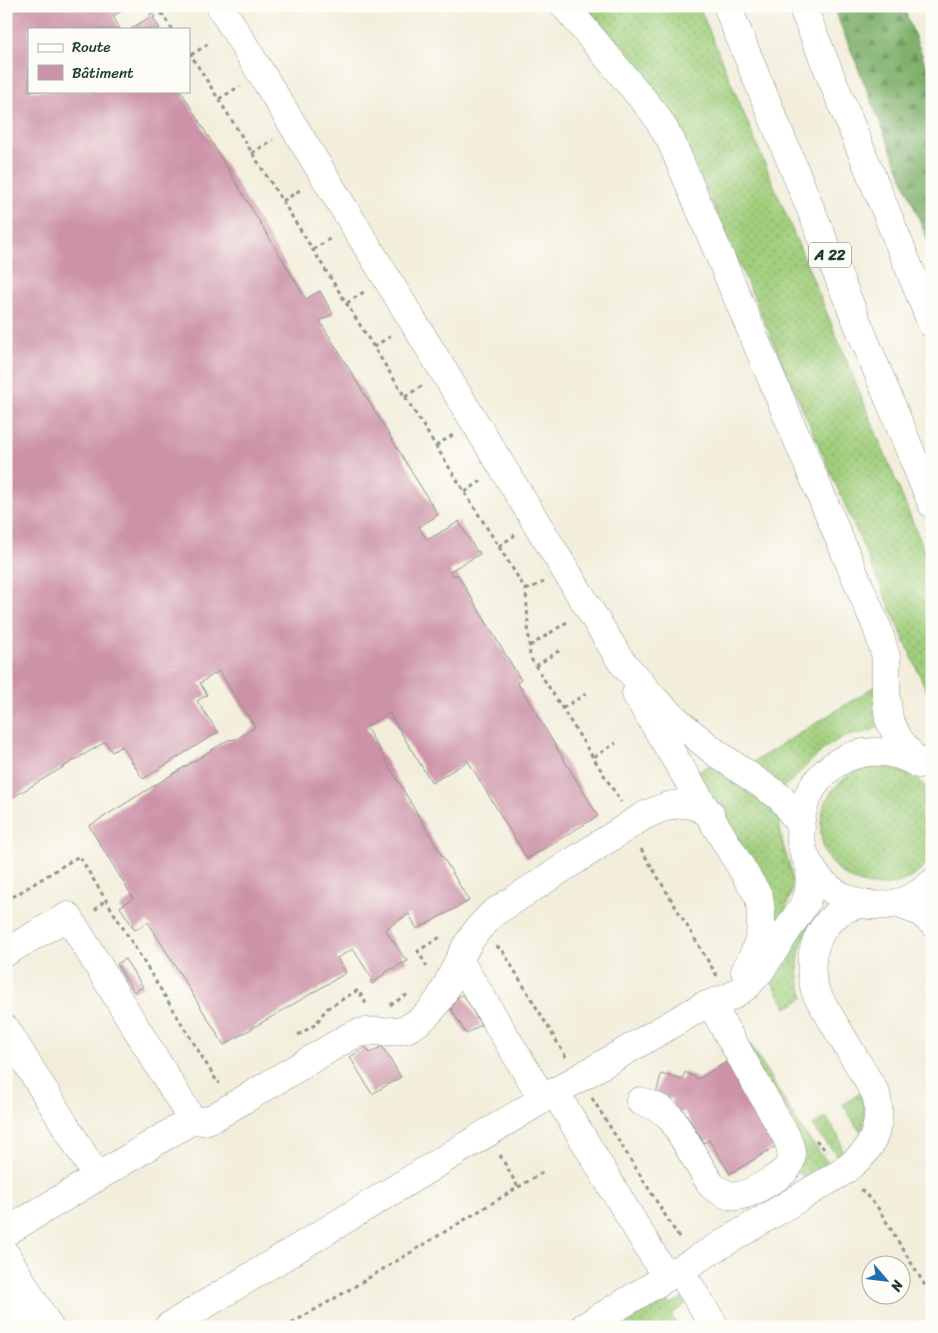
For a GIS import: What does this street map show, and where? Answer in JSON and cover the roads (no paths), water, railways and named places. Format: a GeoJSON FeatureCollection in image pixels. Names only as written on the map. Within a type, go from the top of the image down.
{"type":"FeatureCollection","features":[{"type":"Feature","properties":{"kind":"main road"},"geometry":{"type":"LineString","coordinates":[[168,1327],[549,1095],[713,1000],[745,972],[757,949],[760,937],[761,908],[759,897],[753,885],[646,712],[621,661],[220,6]]}},
{"type":"Feature","properties":{"kind":"main road"},"geometry":{"type":"LineString","coordinates":[[565,6],[654,114],[671,141],[878,630],[886,657],[886,695],[889,719],[898,738],[928,771]]}},
{"type":"Feature","properties":{"kind":"main road","name":"A 22"},"geometry":{"type":"LineString","coordinates":[[727,6],[932,504]]}},
{"type":"Feature","properties":{"kind":"main road"},"geometry":{"type":"LineString","coordinates":[[802,6],[932,324]]}},
{"type":"Feature","properties":{"kind":"main road"},"geometry":{"type":"LineString","coordinates":[[621,661],[655,700],[683,726],[716,753],[780,797],[801,827]]}},
{"type":"Feature","properties":{"kind":"main road"},"geometry":{"type":"LineString","coordinates":[[859,904],[834,892],[823,884],[811,867],[803,848],[801,827],[804,807],[812,789],[824,773],[841,761],[860,754],[880,752],[900,755],[928,771]]}},
{"type":"Feature","properties":{"kind":"main road"},"geometry":{"type":"LineString","coordinates":[[6,1232],[192,1120],[204,1121],[213,1118],[357,1033],[398,1031],[416,1023],[434,1009],[440,1000],[464,950],[480,925],[492,914],[627,826],[656,810],[680,805],[691,805],[710,813]]}},
{"type":"Feature","properties":{"kind":"main road"},"geometry":{"type":"LineString","coordinates":[[713,1000],[730,997],[739,992],[761,970],[806,902],[811,867]]}},
{"type":"Feature","properties":{"kind":"main road"},"geometry":{"type":"LineString","coordinates":[[584,1327],[844,1171],[862,1156],[872,1141],[878,1123],[878,1100],[817,995],[811,977],[811,960],[819,936],[829,921],[841,910],[848,906],[859,904],[878,906],[896,903],[914,896],[932,883]]}},
{"type":"Feature","properties":{"kind":"main road"},"geometry":{"type":"LineString","coordinates":[[896,903],[920,912],[932,922]]}},
{"type":"Feature","properties":{"kind":"main road"},"geometry":{"type":"LineString","coordinates":[[6,952],[68,916],[192,1120]]}},
{"type":"Feature","properties":{"kind":"main road"},"geometry":{"type":"LineString","coordinates":[[464,950],[549,1095],[680,1269],[715,1327]]}},
{"type":"Feature","properties":{"kind":"main road"},"geometry":{"type":"LineString","coordinates":[[640,1101],[666,1111],[711,1185],[719,1192],[738,1196],[747,1195],[783,1174],[788,1168],[792,1154],[791,1146],[713,1000]]}},
{"type":"Feature","properties":{"kind":"main road"},"geometry":{"type":"LineString","coordinates":[[6,1029],[97,1177]]}},
{"type":"Feature","properties":{"kind":"main road"},"geometry":{"type":"LineString","coordinates":[[6,1255],[30,1315]]}},
{"type":"Feature","properties":{"kind":"main road"},"geometry":{"type":"LineString","coordinates":[[6,1277],[30,1315]]}},
{"type":"Feature","properties":{"kind":"main road"},"geometry":{"type":"LineString","coordinates":[[6,1296],[30,1315],[50,1327]]}}]}
